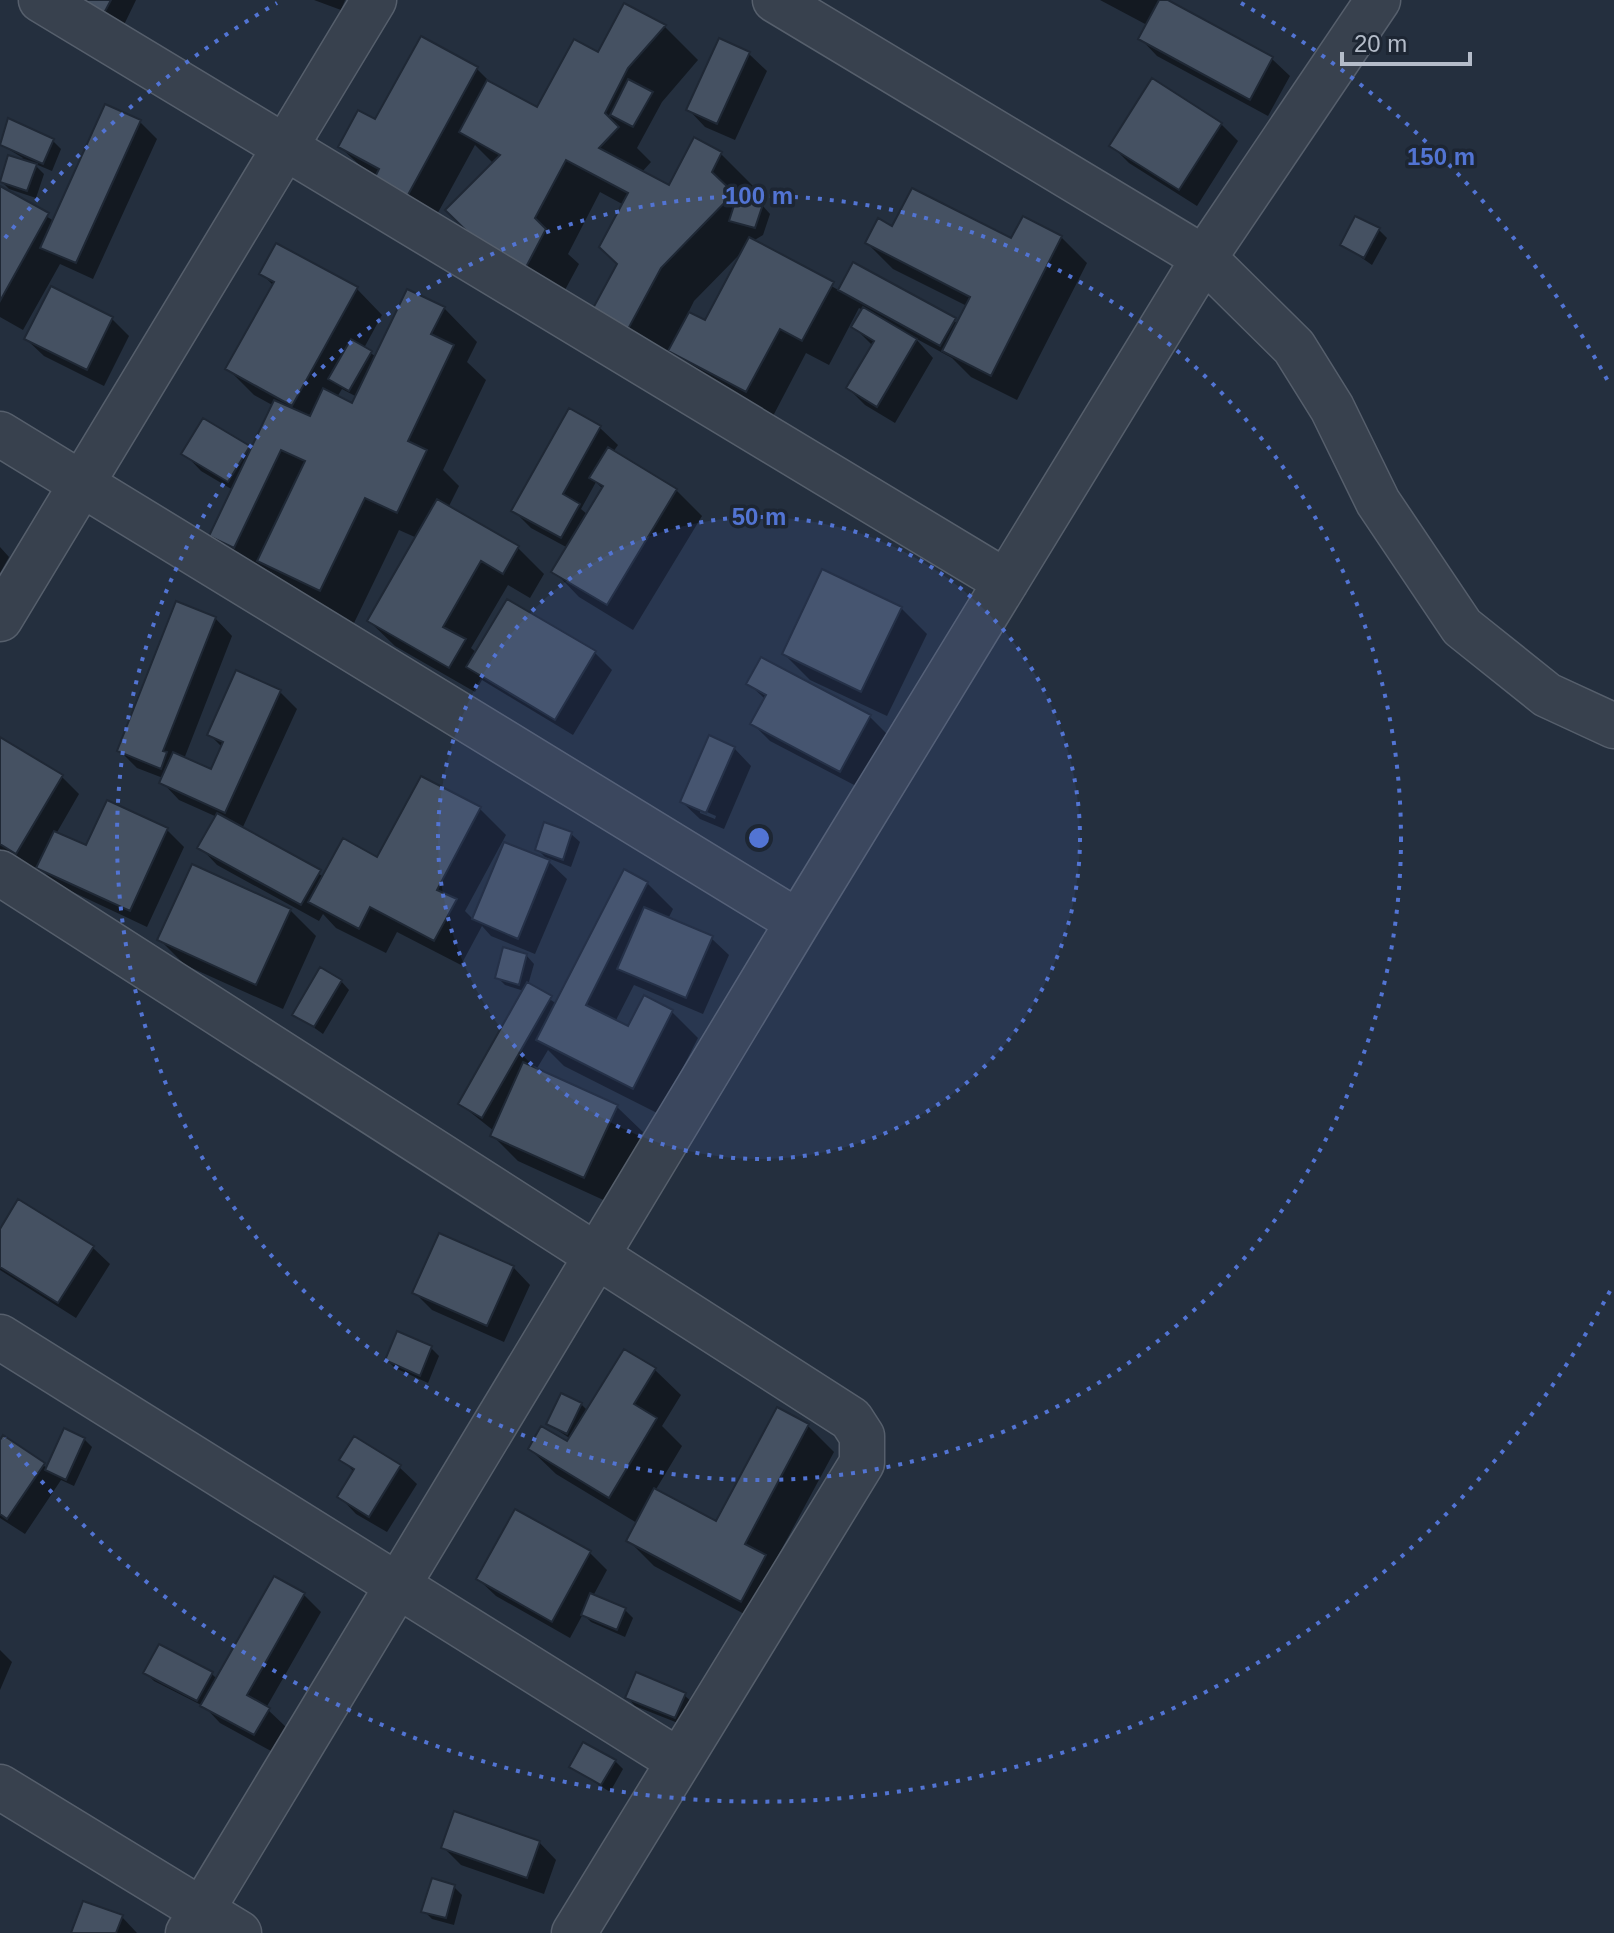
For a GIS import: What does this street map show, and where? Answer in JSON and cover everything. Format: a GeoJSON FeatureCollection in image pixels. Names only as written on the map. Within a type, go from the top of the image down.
{"type":"FeatureCollection","features":[{"type":"Feature","properties":{"kind":"street"},"geometry":{"type":"LineString","coordinates":[[41,0],[1006,582]]}},
{"type":"Feature","properties":{"kind":"street"},"geometry":{"type":"LineString","coordinates":[[0,619],[79,483],[374,0]]}},
{"type":"Feature","properties":{"kind":"street"},"geometry":{"type":"LineString","coordinates":[[775,0],[1204,258],[1294,347],[1332,408],[1378,502],[1462,627],[1547,695],[1614,726]]}},
{"type":"Feature","properties":{"kind":"street"},"geometry":{"type":"LineString","coordinates":[[194,1922],[798,922],[1204,258],[1378,0]]}},
{"type":"Feature","properties":{"kind":"street"},"geometry":{"type":"LineString","coordinates":[[0,434],[798,922]]}},
{"type":"Feature","properties":{"kind":"street"},"geometry":{"type":"LineString","coordinates":[[0,873],[851,1419],[862,1436],[862,1463],[677,1760],[574,1933]]}},
{"type":"Feature","properties":{"kind":"street"},"geometry":{"type":"LineString","coordinates":[[0,1337],[677,1760]]}},
{"type":"Feature","properties":{"kind":"street"},"geometry":{"type":"LineString","coordinates":[[0,1787],[194,1922],[239,1933]]}},
{"type":"Feature","properties":{"kind":"building"},"geometry":{"type":"Polygon","coordinates":[[[77,0],[111,0],[103,15],[77,0]]]}},
{"type":"Feature","properties":{"kind":"building"},"geometry":{"type":"Polygon","coordinates":[[[1159,0],[1168,0],[1273,57],[1250,100],[1138,39],[1159,0]]]}},
{"type":"Feature","properties":{"kind":"building"},"geometry":{"type":"Polygon","coordinates":[[[624,3],[666,25],[628,68],[605,113],[619,127],[599,148],[669,185],[694,137],[722,152],[712,172],[734,193],[661,268],[627,331],[591,312],[617,264],[599,247],[628,193],[566,160],[535,218],[546,229],[525,269],[483,247],[445,210],[500,155],[459,132],[487,80],[537,107],[574,39],[598,52],[624,3]]]}},
{"type":"Feature","properties":{"kind":"building"},"geometry":{"type":"Polygon","coordinates":[[[421,36],[478,67],[403,204],[370,187],[379,169],[338,147],[358,110],[375,119],[421,36]]]}},
{"type":"Feature","properties":{"kind":"building"},"geometry":{"type":"Polygon","coordinates":[[[719,38],[750,52],[717,124],[686,110],[719,38]]]}},
{"type":"Feature","properties":{"kind":"building"},"geometry":{"type":"Polygon","coordinates":[[[1152,78],[1222,123],[1179,190],[1109,146],[1152,78]]]}},
{"type":"Feature","properties":{"kind":"building"},"geometry":{"type":"Polygon","coordinates":[[[628,79],[653,92],[633,127],[610,115],[628,79]]]}},
{"type":"Feature","properties":{"kind":"building"},"geometry":{"type":"Polygon","coordinates":[[[105,104],[141,120],[76,263],[40,248],[105,104]]]}},
{"type":"Feature","properties":{"kind":"building"},"geometry":{"type":"Polygon","coordinates":[[[8,118],[54,139],[43,164],[0,145],[8,118]]]}},
{"type":"Feature","properties":{"kind":"building"},"geometry":{"type":"Polygon","coordinates":[[[8,155],[37,164],[27,191],[0,182],[8,155]]]}},
{"type":"Feature","properties":{"kind":"building"},"geometry":{"type":"Polygon","coordinates":[[[0,186],[49,213],[0,301],[0,186]]]}},
{"type":"Feature","properties":{"kind":"building"},"geometry":{"type":"Polygon","coordinates":[[[912,188],[1011,238],[1023,216],[1062,236],[991,376],[942,351],[970,297],[865,243],[878,218],[892,226],[912,188]]]}},
{"type":"Feature","properties":{"kind":"building"},"geometry":{"type":"Polygon","coordinates":[[[737,196],[763,204],[755,228],[729,221],[737,196]]]}},
{"type":"Feature","properties":{"kind":"building"},"geometry":{"type":"Polygon","coordinates":[[[1355,216],[1380,228],[1364,258],[1340,245],[1355,216]]]}},
{"type":"Feature","properties":{"kind":"building"},"geometry":{"type":"Polygon","coordinates":[[[749,237],[834,282],[802,341],[780,329],[746,392],[668,351],[689,312],[705,320],[749,237]]]}},
{"type":"Feature","properties":{"kind":"building"},"geometry":{"type":"Polygon","coordinates":[[[276,243],[358,287],[292,406],[225,369],[274,282],[259,274],[276,243]]]}},
{"type":"Feature","properties":{"kind":"building"},"geometry":{"type":"Polygon","coordinates":[[[853,262],[956,318],[940,346],[838,290],[853,262]]]}},
{"type":"Feature","properties":{"kind":"building"},"geometry":{"type":"Polygon","coordinates":[[[51,286],[113,317],[87,370],[24,339],[51,286]]]}},
{"type":"Feature","properties":{"kind":"building"},"geometry":{"type":"Polygon","coordinates":[[[407,289],[445,307],[431,334],[454,345],[408,441],[427,450],[397,513],[365,498],[320,591],[257,561],[305,461],[281,450],[234,548],[209,536],[274,400],[310,416],[323,388],[352,403],[407,289]]]}},
{"type":"Feature","properties":{"kind":"building"},"geometry":{"type":"Polygon","coordinates":[[[863,307],[917,339],[877,407],[846,388],[874,341],[851,327],[863,307]]]}},
{"type":"Feature","properties":{"kind":"building"},"geometry":{"type":"Polygon","coordinates":[[[351,339],[372,351],[349,391],[328,379],[351,339]]]}},
{"type":"Feature","properties":{"kind":"building"},"geometry":{"type":"Polygon","coordinates":[[[569,408],[601,426],[563,494],[580,504],[561,538],[511,511],[569,408]]]}},
{"type":"Feature","properties":{"kind":"building"},"geometry":{"type":"Polygon","coordinates":[[[203,418],[250,446],[228,482],[181,454],[203,418]]]}},
{"type":"Feature","properties":{"kind":"building"},"geometry":{"type":"Polygon","coordinates":[[[608,447],[677,489],[607,605],[551,572],[603,486],[589,478],[608,447]]]}},
{"type":"Feature","properties":{"kind":"building"},"geometry":{"type":"Polygon","coordinates":[[[437,499],[519,546],[503,574],[481,561],[443,627],[466,639],[449,668],[367,621],[437,499]]]}},
{"type":"Feature","properties":{"kind":"building"},"geometry":{"type":"Polygon","coordinates":[[[822,569],[902,607],[861,692],[782,654],[822,569]]]}},
{"type":"Feature","properties":{"kind":"building"},"geometry":{"type":"Polygon","coordinates":[[[507,599],[596,651],[555,720],[466,667],[507,599]]]}},
{"type":"Feature","properties":{"kind":"building"},"geometry":{"type":"Polygon","coordinates":[[[176,601],[216,617],[163,751],[167,752],[161,769],[117,751],[176,601]]]}},
{"type":"Feature","properties":{"kind":"building"},"geometry":{"type":"Polygon","coordinates":[[[761,657],[871,715],[840,772],[750,724],[766,695],[746,684],[761,657]]]}},
{"type":"Feature","properties":{"kind":"building"},"geometry":{"type":"Polygon","coordinates":[[[236,670],[281,690],[225,813],[159,783],[173,752],[211,769],[223,742],[207,735],[236,670]]]}},
{"type":"Feature","properties":{"kind":"building"},"geometry":{"type":"Polygon","coordinates":[[[709,735],[735,747],[706,813],[680,802],[709,735]]]}},
{"type":"Feature","properties":{"kind":"building"},"geometry":{"type":"Polygon","coordinates":[[[0,737],[63,775],[16,854],[0,844],[0,737]]]}},
{"type":"Feature","properties":{"kind":"building"},"geometry":{"type":"Polygon","coordinates":[[[421,776],[481,807],[437,890],[457,899],[434,941],[370,907],[359,929],[308,902],[343,838],[377,857],[421,776]]]}},
{"type":"Feature","properties":{"kind":"building"},"geometry":{"type":"Polygon","coordinates":[[[107,800],[168,828],[130,911],[36,868],[54,831],[86,845],[107,800]]]}},
{"type":"Feature","properties":{"kind":"building"},"geometry":{"type":"Polygon","coordinates":[[[217,813],[321,870],[301,905],[197,848],[217,813]]]}},
{"type":"Feature","properties":{"kind":"building"},"geometry":{"type":"Polygon","coordinates":[[[544,822],[572,832],[563,860],[535,850],[544,822]]]}},
{"type":"Feature","properties":{"kind":"building"},"geometry":{"type":"Polygon","coordinates":[[[504,842],[550,860],[518,939],[472,919],[504,842]]]}},
{"type":"Feature","properties":{"kind":"building"},"geometry":{"type":"Polygon","coordinates":[[[192,864],[291,909],[256,985],[157,940],[192,864]]]}},
{"type":"Feature","properties":{"kind":"building"},"geometry":{"type":"Polygon","coordinates":[[[624,869],[648,882],[586,1005],[628,1026],[644,995],[673,1010],[633,1089],[536,1040],[624,869]]]}},
{"type":"Feature","properties":{"kind":"building"},"geometry":{"type":"Polygon","coordinates":[[[644,907],[713,936],[686,998],[617,969],[644,907]]]}},
{"type":"Feature","properties":{"kind":"building"},"geometry":{"type":"Polygon","coordinates":[[[503,947],[527,954],[519,985],[495,978],[503,947]]]}},
{"type":"Feature","properties":{"kind":"building"},"geometry":{"type":"Polygon","coordinates":[[[320,967],[342,980],[314,1027],[292,1015],[320,967]]]}},
{"type":"Feature","properties":{"kind":"building"},"geometry":{"type":"Polygon","coordinates":[[[527,982],[552,996],[482,1118],[458,1104],[527,982]]]}},
{"type":"Feature","properties":{"kind":"building"},"geometry":{"type":"Polygon","coordinates":[[[523,1062],[618,1105],[584,1178],[490,1136],[523,1062]]]}},
{"type":"Feature","properties":{"kind":"building"},"geometry":{"type":"Polygon","coordinates":[[[18,1199],[94,1246],[58,1303],[0,1267],[0,1229],[18,1199]]]}},
{"type":"Feature","properties":{"kind":"building"},"geometry":{"type":"Polygon","coordinates":[[[439,1233],[514,1266],[487,1326],[412,1293],[439,1233]]]}},
{"type":"Feature","properties":{"kind":"building"},"geometry":{"type":"Polygon","coordinates":[[[397,1331],[432,1346],[420,1376],[385,1360],[397,1331]]]}},
{"type":"Feature","properties":{"kind":"building"},"geometry":{"type":"Polygon","coordinates":[[[624,1349],[656,1368],[634,1404],[657,1418],[609,1498],[528,1449],[541,1426],[567,1441],[624,1349]]]}},
{"type":"Feature","properties":{"kind":"building"},"geometry":{"type":"Polygon","coordinates":[[[561,1393],[582,1403],[567,1434],[546,1424],[561,1393]]]}},
{"type":"Feature","properties":{"kind":"building"},"geometry":{"type":"Polygon","coordinates":[[[777,1407],[809,1424],[745,1544],[766,1555],[741,1602],[626,1541],[654,1488],[716,1521],[777,1407]]]}},
{"type":"Feature","properties":{"kind":"building"},"geometry":{"type":"Polygon","coordinates":[[[64,1428],[85,1438],[66,1480],[45,1470],[64,1428]]]}},
{"type":"Feature","properties":{"kind":"building"},"geometry":{"type":"Polygon","coordinates":[[[3,1435],[45,1463],[7,1519],[0,1514],[0,1440],[3,1435]]]}},
{"type":"Feature","properties":{"kind":"building"},"geometry":{"type":"Polygon","coordinates":[[[354,1436],[401,1465],[369,1517],[337,1497],[354,1469],[339,1460],[354,1436]]]}},
{"type":"Feature","properties":{"kind":"building"},"geometry":{"type":"Polygon","coordinates":[[[515,1509],[591,1551],[552,1622],[476,1579],[515,1509]]]}},
{"type":"Feature","properties":{"kind":"building"},"geometry":{"type":"Polygon","coordinates":[[[274,1576],[305,1593],[247,1695],[270,1708],[254,1735],[200,1706],[274,1576]]]}},
{"type":"Feature","properties":{"kind":"building"},"geometry":{"type":"Polygon","coordinates":[[[590,1593],[626,1608],[617,1630],[581,1615],[590,1593]]]}},
{"type":"Feature","properties":{"kind":"building"},"geometry":{"type":"Polygon","coordinates":[[[159,1644],[213,1672],[197,1701],[143,1673],[159,1644]]]}},
{"type":"Feature","properties":{"kind":"building"},"geometry":{"type":"Polygon","coordinates":[[[636,1672],[686,1693],[675,1718],[625,1698],[636,1672]]]}},
{"type":"Feature","properties":{"kind":"building"},"geometry":{"type":"Polygon","coordinates":[[[583,1742],[616,1760],[601,1785],[569,1767],[583,1742]]]}},
{"type":"Feature","properties":{"kind":"building"},"geometry":{"type":"Polygon","coordinates":[[[454,1811],[540,1841],[527,1878],[441,1848],[454,1811]]]}},
{"type":"Feature","properties":{"kind":"building"},"geometry":{"type":"Polygon","coordinates":[[[432,1878],[455,1885],[446,1918],[421,1912],[432,1878]]]}},
{"type":"Feature","properties":{"kind":"building"},"geometry":{"type":"Polygon","coordinates":[[[83,1901],[123,1915],[116,1933],[71,1933],[83,1901]]]}}]}
